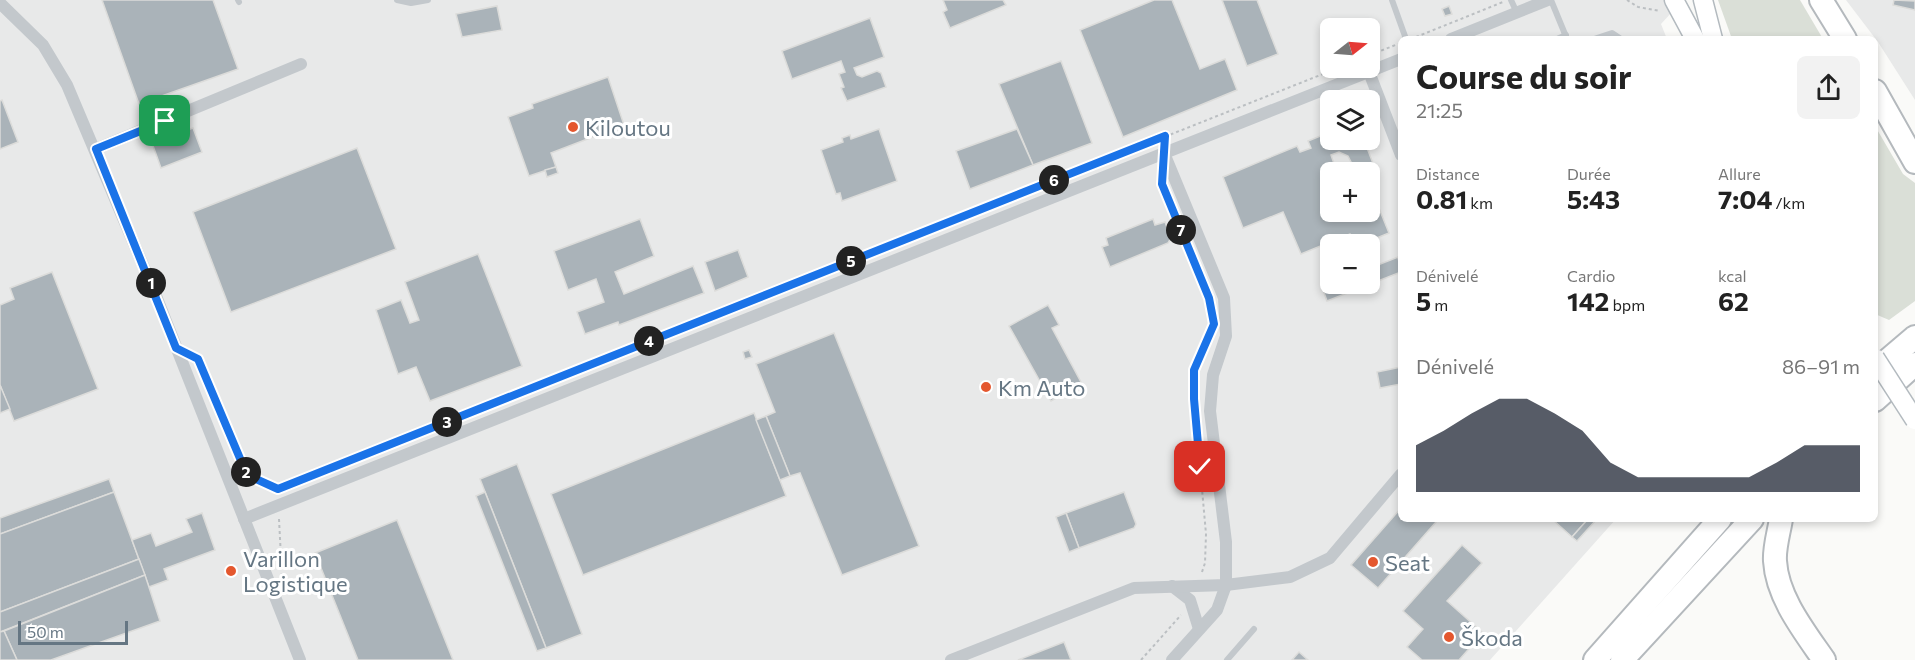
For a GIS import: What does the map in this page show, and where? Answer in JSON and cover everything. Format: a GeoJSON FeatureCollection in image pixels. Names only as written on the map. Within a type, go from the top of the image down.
{"type":"FeatureCollection","features":[{"type":"Feature","properties":{"kind":"highway"},"geometry":{"type":"LineString","coordinates":[[1821,0],[1843,36]]}},
{"type":"Feature","properties":{"kind":"highway"},"geometry":{"type":"LineString","coordinates":[[1878,96],[1915,162]]}},
{"type":"Feature","properties":{"kind":"highway"},"geometry":{"type":"LineString","coordinates":[[1878,368],[1915,337]]}},
{"type":"Feature","properties":{"kind":"highway"},"geometry":{"type":"LineString","coordinates":[[1878,397],[1915,364]]}},
{"type":"Feature","properties":{"kind":"highway"},"geometry":{"type":"LineString","coordinates":[[1622,660],[1749,522]]}},
{"type":"Feature","properties":{"kind":"highway"},"geometry":{"type":"LineString","coordinates":[[1780,522],[1774,560],[1781,590],[1801,628],[1824,660]]}},
{"type":"Feature","properties":{"kind":"highway"},"geometry":{"type":"LineString","coordinates":[[1595,660],[1714,523]]}},
{"type":"Feature","properties":{"kind":"main road"},"geometry":{"type":"LineString","coordinates":[[1703,0],[1712,36]]}},
{"type":"Feature","properties":{"kind":"main road"},"geometry":{"type":"LineString","coordinates":[[1676,5],[1693,36]]}},
{"type":"Feature","properties":{"kind":"main road"},"geometry":{"type":"LineString","coordinates":[[1878,363],[1915,420]]}},
{"type":"Feature","properties":{"kind":"street"},"geometry":{"type":"LineString","coordinates":[[1459,36],[1550,0]]}},
{"type":"Feature","properties":{"kind":"street"},"geometry":{"type":"LineString","coordinates":[[0,3],[43,45],[67,85],[96,149],[300,660]]}},
{"type":"Feature","properties":{"kind":"street"},"geometry":{"type":"LineString","coordinates":[[1380,68],[1398,60]]}},
{"type":"Feature","properties":{"kind":"street"},"geometry":{"type":"LineString","coordinates":[[96,149],[301,64]]}},
{"type":"Feature","properties":{"kind":"street"},"geometry":{"type":"LineString","coordinates":[[244,519],[1354,78]]}},
{"type":"Feature","properties":{"kind":"street"},"geometry":{"type":"LineString","coordinates":[[1371,78],[1398,147]]}},
{"type":"Feature","properties":{"kind":"street"},"geometry":{"type":"LineString","coordinates":[[1164,153],[1224,298],[1226,336],[1213,375],[1210,411],[1226,542],[1226,585],[1217,610],[1172,660]]}},
{"type":"Feature","properties":{"kind":"street"},"geometry":{"type":"LineString","coordinates":[[951,660],[1134,588],[1226,585],[1290,577],[1330,558],[1398,478]]}},
{"type":"Feature","properties":{"kind":"street"},"geometry":{"type":"LineString","coordinates":[[1171,585],[1179,589],[1190,600],[1199,629]]}},
{"type":"Feature","properties":{"kind":"lane"},"geometry":{"type":"LineString","coordinates":[[397,0],[411,3],[428,0]]}},
{"type":"Feature","properties":{"kind":"lane"},"geometry":{"type":"LineString","coordinates":[[1392,0],[1407,36]]}},
{"type":"Feature","properties":{"kind":"lane"},"geometry":{"type":"LineString","coordinates":[[1509,0],[1517,13]]}},
{"type":"Feature","properties":{"kind":"lane"},"geometry":{"type":"LineString","coordinates":[[1550,0],[1566,36]]}},
{"type":"Feature","properties":{"kind":"lane"},"geometry":{"type":"LineString","coordinates":[[1600,36],[1607,33],[1619,36]]}},
{"type":"Feature","properties":{"kind":"lane"},"geometry":{"type":"LineString","coordinates":[[1227,660],[1254,629]]}},
{"type":"Feature","properties":{"kind":"path"},"geometry":{"type":"LineString","coordinates":[[1416,36],[1509,0]]}},
{"type":"Feature","properties":{"kind":"path"},"geometry":{"type":"LineString","coordinates":[[1626,0],[1638,7],[1662,11],[1676,5]]}},
{"type":"Feature","properties":{"kind":"path"},"geometry":{"type":"LineString","coordinates":[[1380,51],[1398,43]]}},
{"type":"Feature","properties":{"kind":"path"},"geometry":{"type":"LineString","coordinates":[[176,348],[198,359],[247,475],[278,489],[1320,75]]}},
{"type":"Feature","properties":{"kind":"path"},"geometry":{"type":"LineString","coordinates":[[1164,153],[1165,136]]}},
{"type":"Feature","properties":{"kind":"path"},"geometry":{"type":"LineString","coordinates":[[1198,586],[1205,563],[1206,534],[1194,399],[1194,370],[1214,324]]}},
{"type":"Feature","properties":{"kind":"path"},"geometry":{"type":"LineString","coordinates":[[279,506],[282,579]]}},
{"type":"Feature","properties":{"kind":"path"},"geometry":{"type":"LineString","coordinates":[[1141,660],[1184,612],[1190,600]]}},
{"type":"Feature","properties":{"kind":"shaded area"},"geometry":{"type":"Polygon","coordinates":[[[0,0],[1683,0],[1661,24],[1666,36],[1398,36],[1398,522],[1613,522],[1490,660],[0,660],[0,0]]]}},
{"type":"Feature","properties":{"kind":"shaded area"},"geometry":{"type":"Polygon","coordinates":[[[1718,0],[1800,0],[1821,36],[1731,36],[1718,0]]]}},
{"type":"Feature","properties":{"kind":"shaded area"},"geometry":{"type":"Polygon","coordinates":[[[1846,0],[1915,0],[1915,100],[1878,42],[1878,36],[1873,36],[1846,0]]]}},
{"type":"Feature","properties":{"kind":"shaded area"},"geometry":{"type":"Polygon","coordinates":[[[1878,131],[1903,174],[1915,183],[1915,301],[1889,320],[1878,315],[1878,131]]]}},
{"type":"Feature","properties":{"kind":"building"},"geometry":{"type":"Polygon","coordinates":[[[102,0],[213,0],[238,69],[139,104],[102,0]]]}},
{"type":"Feature","properties":{"kind":"building"},"geometry":{"type":"Polygon","coordinates":[[[943,0],[1003,0],[1006,5],[950,28],[943,12],[947,10],[943,0]]]}},
{"type":"Feature","properties":{"kind":"building"},"geometry":{"type":"Polygon","coordinates":[[[1154,0],[1172,0],[1200,69],[1225,59],[1237,90],[1123,137],[1080,30],[1154,0]]]}},
{"type":"Feature","properties":{"kind":"building"},"geometry":{"type":"Polygon","coordinates":[[[1222,0],[1257,0],[1278,54],[1247,66],[1222,0]]]}},
{"type":"Feature","properties":{"kind":"building"},"geometry":{"type":"Polygon","coordinates":[[[1894,0],[1915,1],[1915,10],[1893,5],[1894,0]]]}},
{"type":"Feature","properties":{"kind":"building"},"geometry":{"type":"Polygon","coordinates":[[[497,6],[502,30],[462,37],[456,14],[497,6]]]}},
{"type":"Feature","properties":{"kind":"building"},"geometry":{"type":"Polygon","coordinates":[[[1449,6],[1452,14],[1445,16],[1442,9],[1449,6]]]}},
{"type":"Feature","properties":{"kind":"building"},"geometry":{"type":"Polygon","coordinates":[[[870,18],[884,57],[854,68],[857,75],[862,77],[877,71],[881,73],[886,87],[847,101],[841,88],[844,87],[839,74],[845,72],[841,61],[792,79],[782,51],[870,18]]]}},
{"type":"Feature","properties":{"kind":"building"},"geometry":{"type":"Polygon","coordinates":[[[1061,61],[1092,143],[1033,165],[999,84],[1061,61]]]}},
{"type":"Feature","properties":{"kind":"building"},"geometry":{"type":"Polygon","coordinates":[[[608,77],[624,125],[551,153],[556,167],[529,176],[508,117],[533,108],[532,104],[608,77]]]}},
{"type":"Feature","properties":{"kind":"building"},"geometry":{"type":"Polygon","coordinates":[[[2,100],[18,142],[0,149],[0,101],[2,100]]]}},
{"type":"Feature","properties":{"kind":"building"},"geometry":{"type":"Polygon","coordinates":[[[193,128],[202,152],[161,168],[152,143],[193,128]]]}},
{"type":"Feature","properties":{"kind":"building"},"geometry":{"type":"Polygon","coordinates":[[[879,129],[897,181],[842,201],[840,193],[836,194],[821,150],[843,142],[842,138],[850,135],[851,139],[879,129]]]}},
{"type":"Feature","properties":{"kind":"building"},"geometry":{"type":"Polygon","coordinates":[[[1017,129],[1033,165],[970,189],[956,151],[1017,129]]]}},
{"type":"Feature","properties":{"kind":"building"},"geometry":{"type":"Polygon","coordinates":[[[1320,136],[1320,150],[1368,150],[1372,162],[1351,162],[1348,156],[1339,152],[1331,155],[1333,162],[1320,162],[1320,222],[1380,222],[1380,211],[1389,233],[1380,237],[1380,234],[1320,234],[1320,246],[1301,254],[1283,212],[1243,228],[1223,177],[1297,146],[1300,152],[1311,148],[1308,141],[1320,136]]]}},
{"type":"Feature","properties":{"kind":"building"},"geometry":{"type":"Polygon","coordinates":[[[357,148],[396,249],[231,312],[193,212],[357,148]]]}},
{"type":"Feature","properties":{"kind":"building"},"geometry":{"type":"Polygon","coordinates":[[[556,167],[558,173],[547,177],[545,170],[556,167]]]}},
{"type":"Feature","properties":{"kind":"building"},"geometry":{"type":"Polygon","coordinates":[[[640,219],[654,256],[615,272],[624,294],[693,266],[704,293],[619,325],[618,322],[585,334],[577,312],[604,302],[596,279],[568,290],[554,251],[640,219]]]}},
{"type":"Feature","properties":{"kind":"building"},"geometry":{"type":"Polygon","coordinates":[[[1153,219],[1155,225],[1165,222],[1171,238],[1168,243],[1110,267],[1102,247],[1108,245],[1106,238],[1153,219]]]}},
{"type":"Feature","properties":{"kind":"building"},"geometry":{"type":"Polygon","coordinates":[[[738,250],[748,277],[715,291],[705,262],[738,250]]]}},
{"type":"Feature","properties":{"kind":"building"},"geometry":{"type":"Polygon","coordinates":[[[478,254],[522,366],[430,401],[416,367],[398,374],[376,310],[401,300],[410,323],[419,320],[405,282],[478,254]]]}},
{"type":"Feature","properties":{"kind":"building"},"geometry":{"type":"Polygon","coordinates":[[[1398,257],[1398,273],[1380,280],[1380,264],[1398,257]]]}},
{"type":"Feature","properties":{"kind":"building"},"geometry":{"type":"Polygon","coordinates":[[[52,272],[98,389],[14,421],[0,385],[0,305],[14,299],[10,288],[52,272]]]}},
{"type":"Feature","properties":{"kind":"building"},"geometry":{"type":"Polygon","coordinates":[[[1324,294],[1345,294],[1327,301],[1324,294]]]}},
{"type":"Feature","properties":{"kind":"building"},"geometry":{"type":"Polygon","coordinates":[[[1048,305],[1059,325],[1052,328],[1082,384],[1051,401],[1009,326],[1048,305]]]}},
{"type":"Feature","properties":{"kind":"building"},"geometry":{"type":"Polygon","coordinates":[[[834,333],[919,546],[842,575],[800,473],[790,476],[766,416],[775,412],[756,364],[834,333]]]}},
{"type":"Feature","properties":{"kind":"building"},"geometry":{"type":"Polygon","coordinates":[[[749,350],[752,357],[745,359],[743,352],[749,350]]]}},
{"type":"Feature","properties":{"kind":"building"},"geometry":{"type":"Polygon","coordinates":[[[1398,368],[1398,385],[1380,388],[1377,372],[1398,368]]]}},
{"type":"Feature","properties":{"kind":"building"},"geometry":{"type":"Polygon","coordinates":[[[0,385],[10,409],[0,413],[0,385]]]}},
{"type":"Feature","properties":{"kind":"building"},"geometry":{"type":"Polygon","coordinates":[[[754,413],[786,496],[583,575],[551,494],[754,413]]]}},
{"type":"Feature","properties":{"kind":"building"},"geometry":{"type":"Polygon","coordinates":[[[766,416],[790,476],[780,480],[756,420],[766,416]]]}},
{"type":"Feature","properties":{"kind":"building"},"geometry":{"type":"Polygon","coordinates":[[[517,464],[582,634],[546,648],[480,479],[517,464]]]}},
{"type":"Feature","properties":{"kind":"building"},"geometry":{"type":"Polygon","coordinates":[[[109,479],[114,492],[0,534],[0,518],[109,479]]]}},
{"type":"Feature","properties":{"kind":"building"},"geometry":{"type":"Polygon","coordinates":[[[114,492],[139,559],[0,612],[0,534],[114,492]]]}},
{"type":"Feature","properties":{"kind":"building"},"geometry":{"type":"Polygon","coordinates":[[[485,492],[546,648],[537,651],[476,496],[485,492]]]}},
{"type":"Feature","properties":{"kind":"building"},"geometry":{"type":"Polygon","coordinates":[[[1124,492],[1136,524],[1134,528],[1079,548],[1066,513],[1124,492]]]}},
{"type":"Feature","properties":{"kind":"building"},"geometry":{"type":"Polygon","coordinates":[[[1398,511],[1398,522],[1436,522],[1378,588],[1351,565],[1398,511]]]}},
{"type":"Feature","properties":{"kind":"building"},"geometry":{"type":"Polygon","coordinates":[[[202,513],[215,550],[164,569],[168,580],[149,587],[132,540],[151,533],[156,546],[192,532],[186,519],[202,513]]]}},
{"type":"Feature","properties":{"kind":"building"},"geometry":{"type":"Polygon","coordinates":[[[1066,513],[1079,548],[1069,552],[1056,517],[1066,513]]]}},
{"type":"Feature","properties":{"kind":"building"},"geometry":{"type":"Polygon","coordinates":[[[397,520],[453,660],[358,660],[315,553],[397,520]]]}},
{"type":"Feature","properties":{"kind":"building"},"geometry":{"type":"Polygon","coordinates":[[[1555,522],[1585,522],[1572,537],[1555,522]]]}},
{"type":"Feature","properties":{"kind":"building"},"geometry":{"type":"Polygon","coordinates":[[[1585,522],[1594,522],[1577,541],[1572,537],[1585,522]]]}},
{"type":"Feature","properties":{"kind":"building"},"geometry":{"type":"Polygon","coordinates":[[[1462,545],[1482,563],[1447,601],[1483,633],[1459,660],[1422,660],[1407,647],[1423,629],[1403,611],[1462,545]]]}},
{"type":"Feature","properties":{"kind":"building"},"geometry":{"type":"Polygon","coordinates":[[[139,559],[145,575],[0,632],[0,612],[139,559]]]}},
{"type":"Feature","properties":{"kind":"building"},"geometry":{"type":"Polygon","coordinates":[[[145,575],[160,621],[51,660],[17,660],[4,631],[145,575]]]}},
{"type":"Feature","properties":{"kind":"building"},"geometry":{"type":"Polygon","coordinates":[[[4,631],[17,660],[0,660],[0,632],[4,631]]]}},
{"type":"Feature","properties":{"kind":"building"},"geometry":{"type":"Polygon","coordinates":[[[1064,642],[1071,660],[1018,660],[1064,642]]]}},
{"type":"Feature","properties":{"kind":"building"},"geometry":{"type":"Polygon","coordinates":[[[1299,652],[1308,660],[1292,660],[1299,652]]]}},
{"type":"Feature","properties":{"kind":"place","name":"Kiloutou"},"geometry":{"type":"Point","coordinates":[573,127]}},
{"type":"Feature","properties":{"kind":"place","name":"Km Auto"},"geometry":{"type":"Point","coordinates":[986,387]}},
{"type":"Feature","properties":{"kind":"place","name":"Seat"},"geometry":{"type":"Point","coordinates":[1373,562]}},
{"type":"Feature","properties":{"kind":"place","name":"Varillon Logistique"},"geometry":{"type":"Point","coordinates":[231,571]}},
{"type":"Feature","properties":{"kind":"place","name":"Škoda"},"geometry":{"type":"Point","coordinates":[1449,637]}},
{"type":"Feature","properties":{"kind":"route"},"geometry":{"type":"LineString","coordinates":[[165,121],[96,149],[176,348],[198,359],[247,475],[278,489],[1165,136],[1162,184],[1209,298],[1214,324],[1194,370],[1200,467]]}}]}
